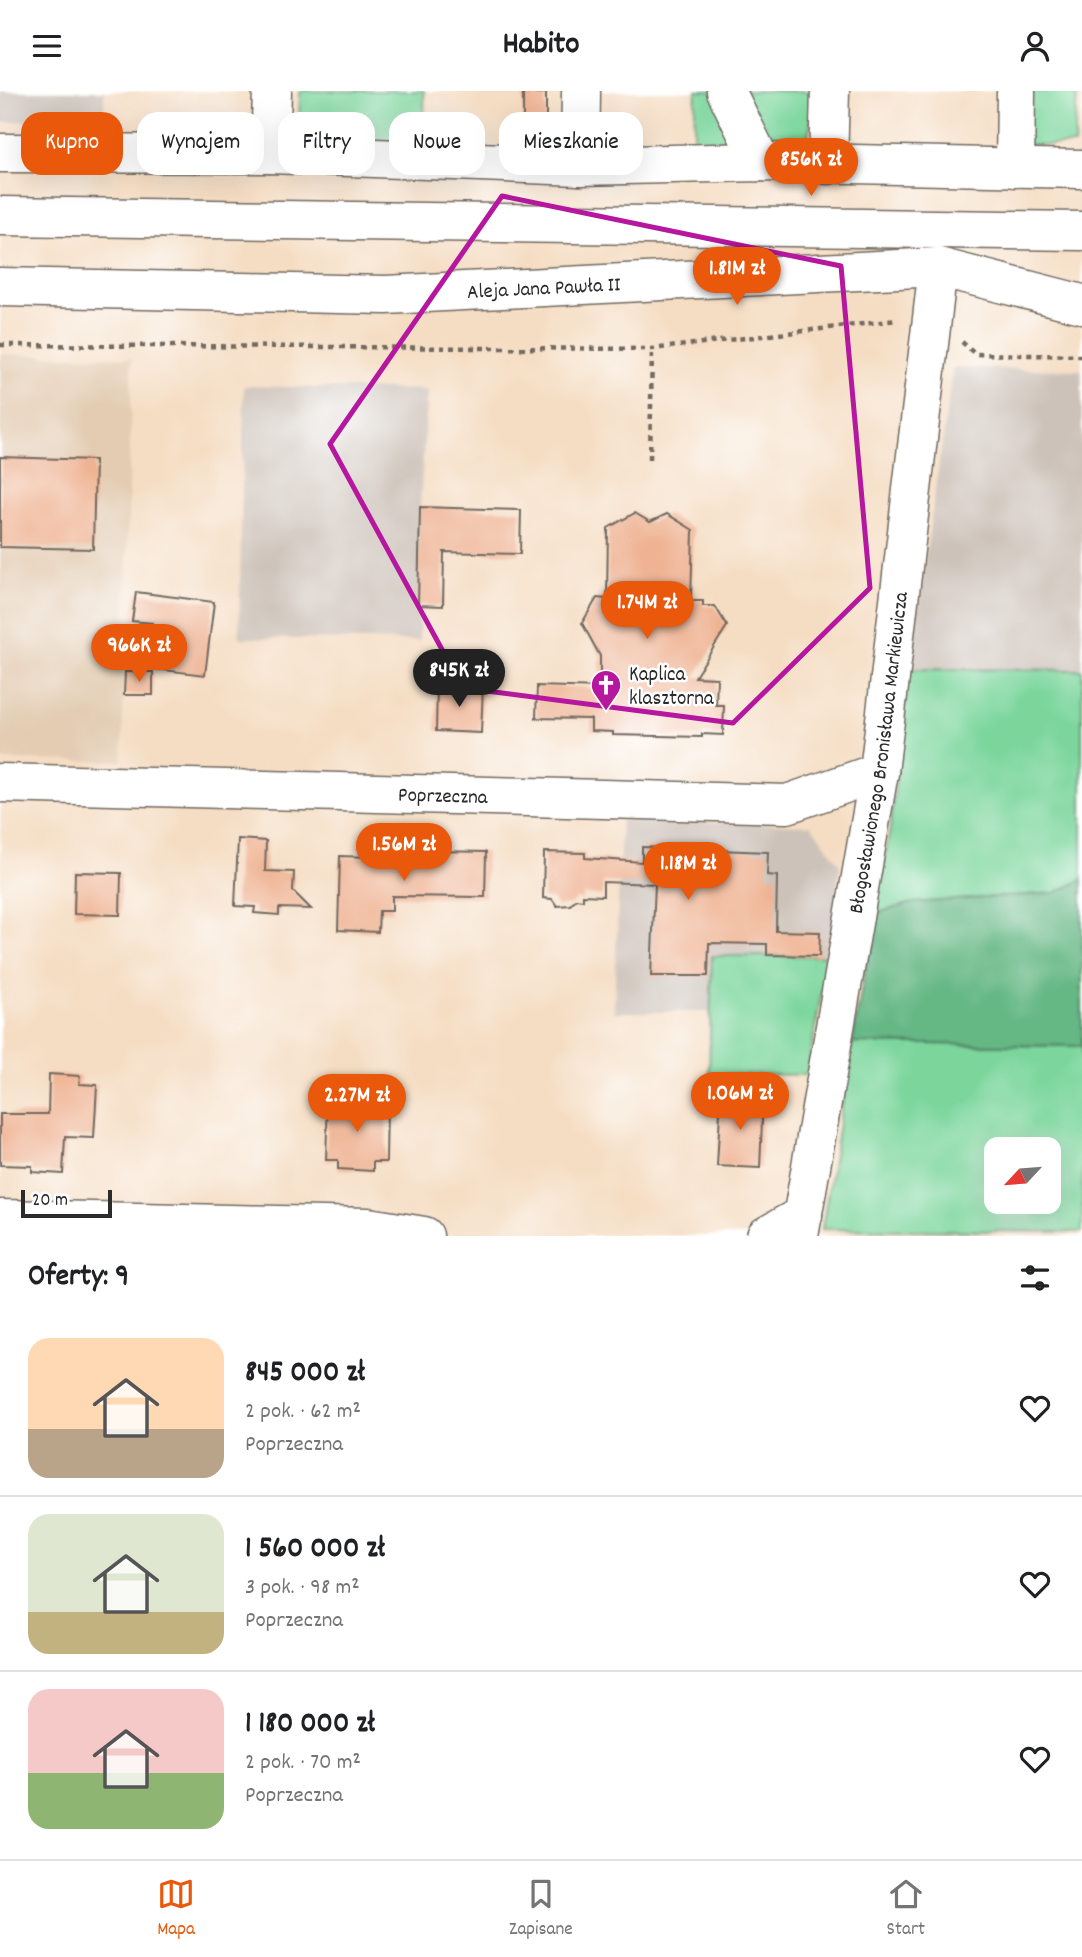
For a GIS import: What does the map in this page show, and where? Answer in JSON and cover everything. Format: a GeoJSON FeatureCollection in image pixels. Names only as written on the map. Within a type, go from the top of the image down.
{"type":"FeatureCollection","features":[{"type":"Feature","properties":{"kind":"street"},"geometry":{"type":"LineString","coordinates":[[270,154],[272,91]]}},
{"type":"Feature","properties":{"kind":"street"},"geometry":{"type":"LineString","coordinates":[[581,91],[581,112]]}},
{"type":"Feature","properties":{"kind":"street"},"geometry":{"type":"LineString","coordinates":[[726,91],[761,162]]}},
{"type":"Feature","properties":{"kind":"street"},"geometry":{"type":"LineString","coordinates":[[828,165],[830,91]]}},
{"type":"Feature","properties":{"kind":"street"},"geometry":{"type":"LineString","coordinates":[[1015,168],[1016,91]]}},
{"type":"Feature","properties":{"kind":"street"},"geometry":{"type":"LineString","coordinates":[[0,153],[270,154],[499,163]]}},
{"type":"Feature","properties":{"kind":"street"},"geometry":{"type":"LineString","coordinates":[[643,165],[761,162],[1082,169]]}},
{"type":"Feature","properties":{"kind":"street"},"geometry":{"type":"LineString","coordinates":[[0,216],[1082,231]]}},
{"type":"Feature","properties":{"kind":"street","name":"Aleja Jana Pawła II"},"geometry":{"type":"LineString","coordinates":[[0,287],[386,295],[939,267],[1082,304]]}},
{"type":"Feature","properties":{"kind":"street","name":"Błogosławionego Bronisława Markiewicza"},"geometry":{"type":"LineString","coordinates":[[801,1225],[878,772],[939,267]]}},
{"type":"Feature","properties":{"kind":"street","name":"Poprzeczna"},"geometry":{"type":"LineString","coordinates":[[0,783],[787,804],[878,772]]}},
{"type":"Feature","properties":{"kind":"street"},"geometry":{"type":"LineString","coordinates":[[0,1219],[368,1227],[424,1236]]}},
{"type":"Feature","properties":{"kind":"street"},"geometry":{"type":"LineString","coordinates":[[766,1236],[801,1225]]}},
{"type":"Feature","properties":{"kind":"path"},"geometry":{"type":"LineString","coordinates":[[0,345],[652,349],[934,316],[975,354],[1082,356]]}},
{"type":"Feature","properties":{"kind":"path"},"geometry":{"type":"LineString","coordinates":[[650,459],[652,349]]}},
{"type":"Feature","properties":{"kind":"highlighted area"},"geometry":{"type":"Polygon","coordinates":[[[502,196],[841,266],[870,588],[733,723],[463,688],[330,444],[502,196]]]}},
{"type":"Feature","properties":{"kind":"shaded area"},"geometry":{"type":"Polygon","coordinates":[[[0,91],[104,91],[104,112],[21,112],[21,121],[0,122],[0,91]]]}},
{"type":"Feature","properties":{"kind":"shaded area"},"geometry":{"type":"Polygon","coordinates":[[[0,354],[132,358],[122,761],[0,760],[0,354]]]}},
{"type":"Feature","properties":{"kind":"shaded area"},"geometry":{"type":"Polygon","coordinates":[[[953,368],[1082,370],[1082,670],[909,669],[953,368]]]}},
{"type":"Feature","properties":{"kind":"shaded area"},"geometry":{"type":"Polygon","coordinates":[[[244,386],[427,390],[420,507],[419,641],[239,638],[244,386]]]}},
{"type":"Feature","properties":{"kind":"shaded area"},"geometry":{"type":"Polygon","coordinates":[[[621,820],[811,825],[840,864],[828,956],[713,956],[711,1012],[614,1012],[621,820]]]}},
{"type":"Feature","properties":{"kind":"green space"},"geometry":{"type":"Polygon","coordinates":[[[300,91],[424,91],[424,112],[389,112],[389,143],[375,143],[375,112],[299,112],[300,91]]]}},
{"type":"Feature","properties":{"kind":"green space"},"geometry":{"type":"Polygon","coordinates":[[[696,91],[715,91],[735,147],[693,151],[696,91]]]}},
{"type":"Feature","properties":{"kind":"green space"},"geometry":{"type":"Polygon","coordinates":[[[737,91],[819,91],[807,138],[799,148],[775,153],[737,91]]]}},
{"type":"Feature","properties":{"kind":"green space"},"geometry":{"type":"Polygon","coordinates":[[[1026,91],[1077,91],[1074,145],[1025,145],[1026,91]]]}},
{"type":"Feature","properties":{"kind":"green space"},"geometry":{"type":"Polygon","coordinates":[[[909,669],[1082,670],[1082,880],[1055,893],[912,903],[875,914],[890,829],[909,669]]]}},
{"type":"Feature","properties":{"kind":"green space"},"geometry":{"type":"Polygon","coordinates":[[[1082,880],[1082,1046],[852,1043],[875,914],[912,903],[1055,893],[1082,880]]]}},
{"type":"Feature","properties":{"kind":"green space"},"geometry":{"type":"Polygon","coordinates":[[[712,956],[828,956],[807,1075],[709,1074],[712,956]]]}},
{"type":"Feature","properties":{"kind":"green space"},"geometry":{"type":"Polygon","coordinates":[[[852,1043],[1082,1046],[1082,1232],[822,1229],[852,1043]]]}},
{"type":"Feature","properties":{"kind":"building"},"geometry":{"type":"Polygon","coordinates":[[[523,93],[546,93],[546,112],[523,112],[523,93]]]}},
{"type":"Feature","properties":{"kind":"building"},"geometry":{"type":"Polygon","coordinates":[[[0,457],[95,460],[93,549],[0,547],[0,457]]]}},
{"type":"Feature","properties":{"kind":"building"},"geometry":{"type":"Polygon","coordinates":[[[420,507],[521,510],[520,554],[444,552],[443,606],[418,605],[420,507]]]}},
{"type":"Feature","properties":{"kind":"building"},"geometry":{"type":"Polygon","coordinates":[[[635,513],[650,522],[667,514],[693,530],[691,601],[703,601],[703,606],[715,606],[727,626],[695,677],[717,678],[716,705],[724,705],[723,735],[613,735],[613,732],[591,731],[591,719],[536,718],[537,686],[600,688],[600,656],[582,623],[597,598],[607,599],[608,528],[635,513]]]}},
{"type":"Feature","properties":{"kind":"building"},"geometry":{"type":"Polygon","coordinates":[[[136,592],[214,602],[205,675],[146,668],[152,623],[132,621],[136,592]]]}},
{"type":"Feature","properties":{"kind":"building"},"geometry":{"type":"Polygon","coordinates":[[[125,672],[153,672],[153,695],[124,695],[125,672]]]}},
{"type":"Feature","properties":{"kind":"building"},"geometry":{"type":"Polygon","coordinates":[[[437,686],[483,687],[481,733],[436,731],[437,686]]]}},
{"type":"Feature","properties":{"kind":"building"},"geometry":{"type":"Polygon","coordinates":[[[238,839],[266,841],[265,871],[294,872],[293,891],[311,909],[279,908],[279,915],[254,913],[255,907],[235,906],[238,839]]]}},
{"type":"Feature","properties":{"kind":"building"},"geometry":{"type":"Polygon","coordinates":[[[642,847],[768,852],[767,875],[777,876],[776,931],[820,932],[819,956],[767,955],[767,944],[709,943],[708,976],[651,976],[655,884],[603,882],[603,896],[583,895],[583,900],[576,899],[570,905],[557,906],[552,899],[543,898],[544,852],[585,853],[585,858],[642,862],[642,847]]]}},
{"type":"Feature","properties":{"kind":"building"},"geometry":{"type":"Polygon","coordinates":[[[434,851],[486,852],[485,897],[392,896],[392,911],[379,911],[378,932],[338,930],[340,856],[434,859],[434,851]]]}},
{"type":"Feature","properties":{"kind":"building"},"geometry":{"type":"Polygon","coordinates":[[[75,872],[121,873],[120,915],[74,914],[75,872]]]}},
{"type":"Feature","properties":{"kind":"building"},"geometry":{"type":"Polygon","coordinates":[[[49,1074],[80,1076],[79,1084],[97,1085],[94,1138],[65,1137],[63,1174],[32,1172],[32,1166],[0,1165],[0,1114],[48,1114],[49,1074]]]}},
{"type":"Feature","properties":{"kind":"building"},"geometry":{"type":"Polygon","coordinates":[[[721,1095],[763,1097],[760,1168],[717,1166],[721,1095]]]}},
{"type":"Feature","properties":{"kind":"building"},"geometry":{"type":"Polygon","coordinates":[[[328,1100],[387,1103],[386,1162],[373,1162],[373,1171],[338,1169],[338,1160],[326,1160],[328,1100]]]}},
{"type":"Feature","properties":{"kind":"place","name":"Kaplica klasztorna"},"geometry":{"type":"Point","coordinates":[606,712]}}]}
